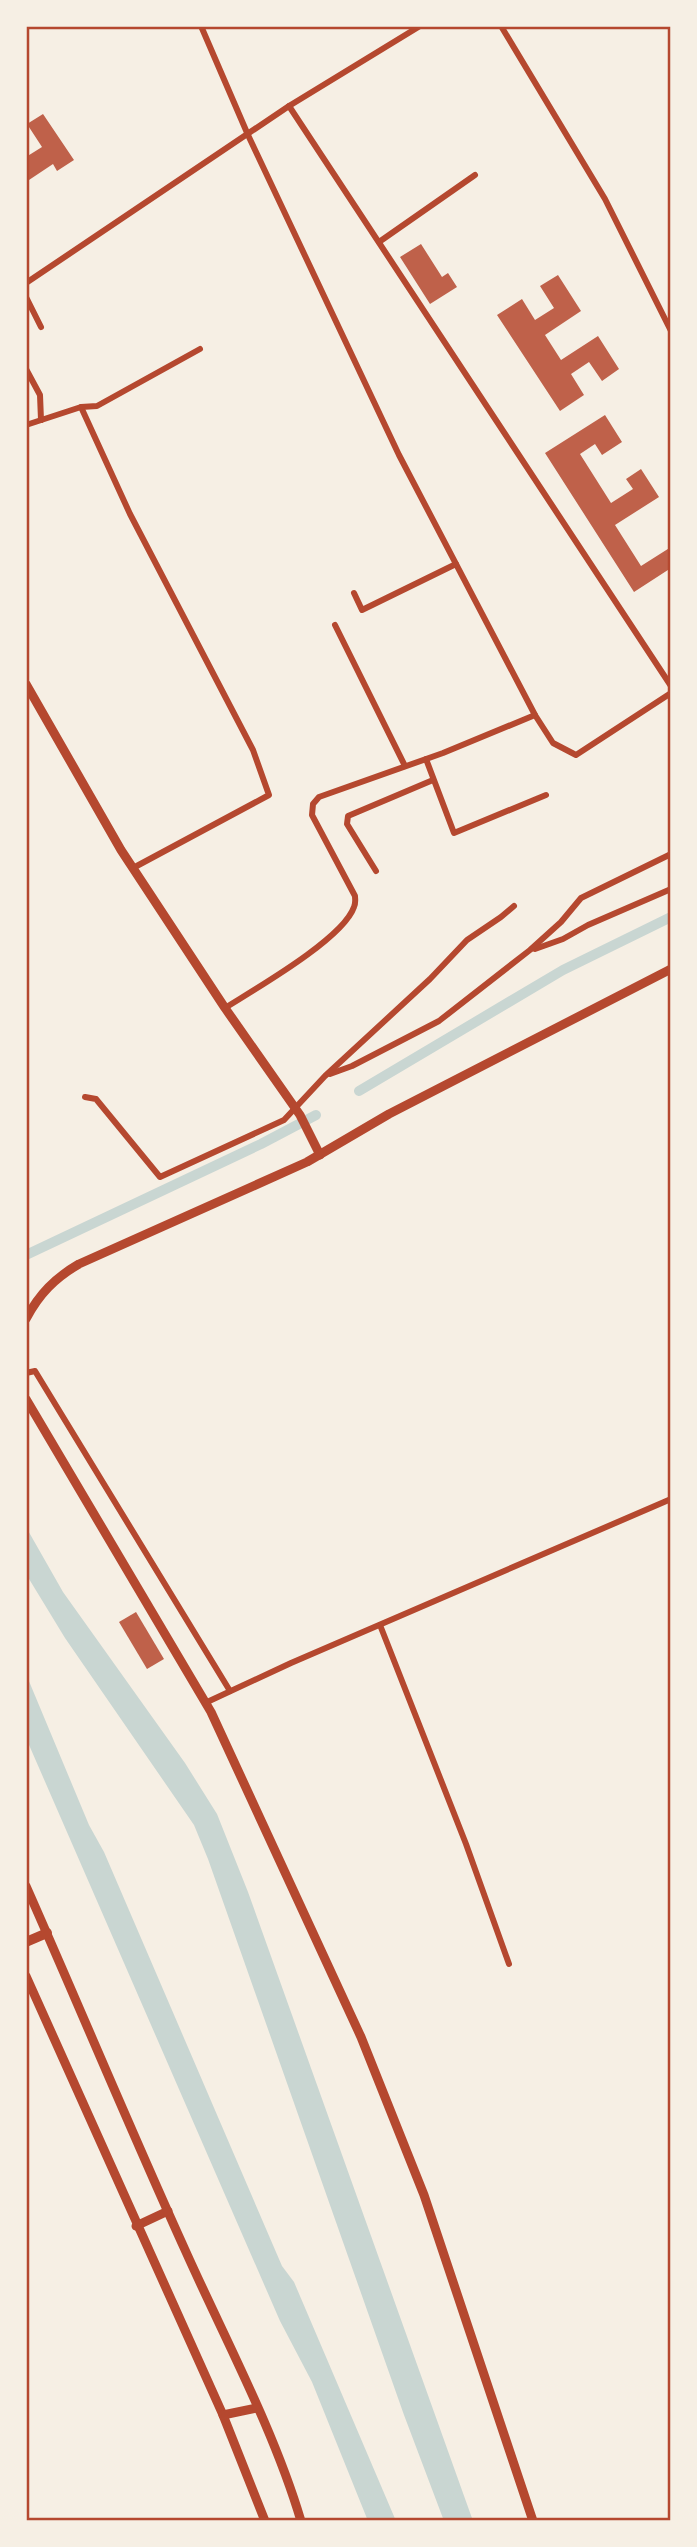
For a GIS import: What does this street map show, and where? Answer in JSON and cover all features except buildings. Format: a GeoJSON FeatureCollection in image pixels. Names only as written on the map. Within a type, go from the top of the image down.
{"type":"FeatureCollection","features":[{"type":"Feature","properties":{"kind":"main road"},"geometry":{"type":"LineString","coordinates":[[26,684],[133,868],[297,1111],[320,1155]]}},
{"type":"Feature","properties":{"kind":"main road"},"geometry":{"type":"LineString","coordinates":[[28,1317],[51,1283],[79,1264],[320,1155],[390,1114],[671,969]]}},
{"type":"Feature","properties":{"kind":"main road"},"geometry":{"type":"LineString","coordinates":[[26,1399],[205,1703],[361,2037],[424,2195],[533,2521]]}},
{"type":"Feature","properties":{"kind":"main road"},"geometry":{"type":"LineString","coordinates":[[26,1886],[257,2408],[301,2521]]}},
{"type":"Feature","properties":{"kind":"main road"},"geometry":{"type":"LineString","coordinates":[[26,1941],[47,1933]]}},
{"type":"Feature","properties":{"kind":"main road"},"geometry":{"type":"LineString","coordinates":[[26,1976],[223,2415],[265,2521]]}},
{"type":"Feature","properties":{"kind":"main road"},"geometry":{"type":"LineString","coordinates":[[136,2226],[168,2211]]}},
{"type":"Feature","properties":{"kind":"main road"},"geometry":{"type":"LineString","coordinates":[[223,2415],[257,2408]]}},
{"type":"Feature","properties":{"kind":"street"},"geometry":{"type":"LineString","coordinates":[[201,26],[248,135],[399,455],[535,715],[553,743],[576,755],[671,693]]}},
{"type":"Feature","properties":{"kind":"street"},"geometry":{"type":"LineString","coordinates":[[26,283],[289,106],[420,26]]}},
{"type":"Feature","properties":{"kind":"street"},"geometry":{"type":"LineString","coordinates":[[501,26],[605,199],[671,331]]}},
{"type":"Feature","properties":{"kind":"street"},"geometry":{"type":"LineString","coordinates":[[289,106],[671,686]]}},
{"type":"Feature","properties":{"kind":"street"},"geometry":{"type":"LineString","coordinates":[[379,242],[475,175]]}},
{"type":"Feature","properties":{"kind":"street"},"geometry":{"type":"LineString","coordinates":[[26,297],[41,327]]}},
{"type":"Feature","properties":{"kind":"street"},"geometry":{"type":"LineString","coordinates":[[26,425],[81,407],[97,407],[200,349]]}},
{"type":"Feature","properties":{"kind":"street"},"geometry":{"type":"LineString","coordinates":[[26,369],[40,395],[41,420]]}},
{"type":"Feature","properties":{"kind":"street"},"geometry":{"type":"LineString","coordinates":[[81,407],[131,514],[253,750],[269,795],[133,868]]}},
{"type":"Feature","properties":{"kind":"street"},"geometry":{"type":"LineString","coordinates":[[354,593],[362,610],[456,564]]}},
{"type":"Feature","properties":{"kind":"street"},"geometry":{"type":"LineString","coordinates":[[335,625],[405,766]]}},
{"type":"Feature","properties":{"kind":"street"},"geometry":{"type":"LineString","coordinates":[[225,1008],[316,948],[332,935],[354,907],[355,896],[312,815],[313,804],[319,797],[426,759],[535,715]]}},
{"type":"Feature","properties":{"kind":"street"},"geometry":{"type":"LineString","coordinates":[[426,759],[454,833],[546,795]]}},
{"type":"Feature","properties":{"kind":"street"},"geometry":{"type":"LineString","coordinates":[[376,871],[347,824],[348,816],[433,780]]}},
{"type":"Feature","properties":{"kind":"street"},"geometry":{"type":"LineString","coordinates":[[325,1076],[352,1066],[439,1021],[530,950],[561,922],[581,898],[671,854]]}},
{"type":"Feature","properties":{"kind":"street"},"geometry":{"type":"LineString","coordinates":[[530,950],[563,939],[588,925],[671,889]]}},
{"type":"Feature","properties":{"kind":"street"},"geometry":{"type":"LineString","coordinates":[[85,1097],[96,1099],[160,1177],[284,1120],[297,1111],[325,1076],[467,940],[513,906]]}},
{"type":"Feature","properties":{"kind":"street"},"geometry":{"type":"LineString","coordinates":[[26,1373],[36,1371],[230,1691]]}},
{"type":"Feature","properties":{"kind":"street"},"geometry":{"type":"LineString","coordinates":[[205,1703],[671,1499]]}},
{"type":"Feature","properties":{"kind":"street"},"geometry":{"type":"LineString","coordinates":[[380,1625],[466,1844],[509,1964]]}},
{"type":"Feature","properties":{"kind":"shaded area"},"geometry":{"type":"Polygon","coordinates":[[[26,1527],[63,1592],[185,1763],[217,1814],[248,1892],[473,2521],[444,2521],[194,1825],[65,1638],[26,1574],[26,1527]]]}},
{"type":"Feature","properties":{"kind":"shaded area"},"geometry":{"type":"Polygon","coordinates":[[[26,1674],[89,1825],[104,1852],[282,2266],[294,2282],[396,2521],[368,2521],[312,2382],[280,2321],[26,1738],[26,1674]]]}},
{"type":"Feature","properties":{"kind":"waterway"},"geometry":{"type":"LineString","coordinates":[[359,1091],[563,970],[671,917]]}},
{"type":"Feature","properties":{"kind":"waterway"},"geometry":{"type":"LineString","coordinates":[[26,1255],[261,1144],[316,1115]]}}]}
